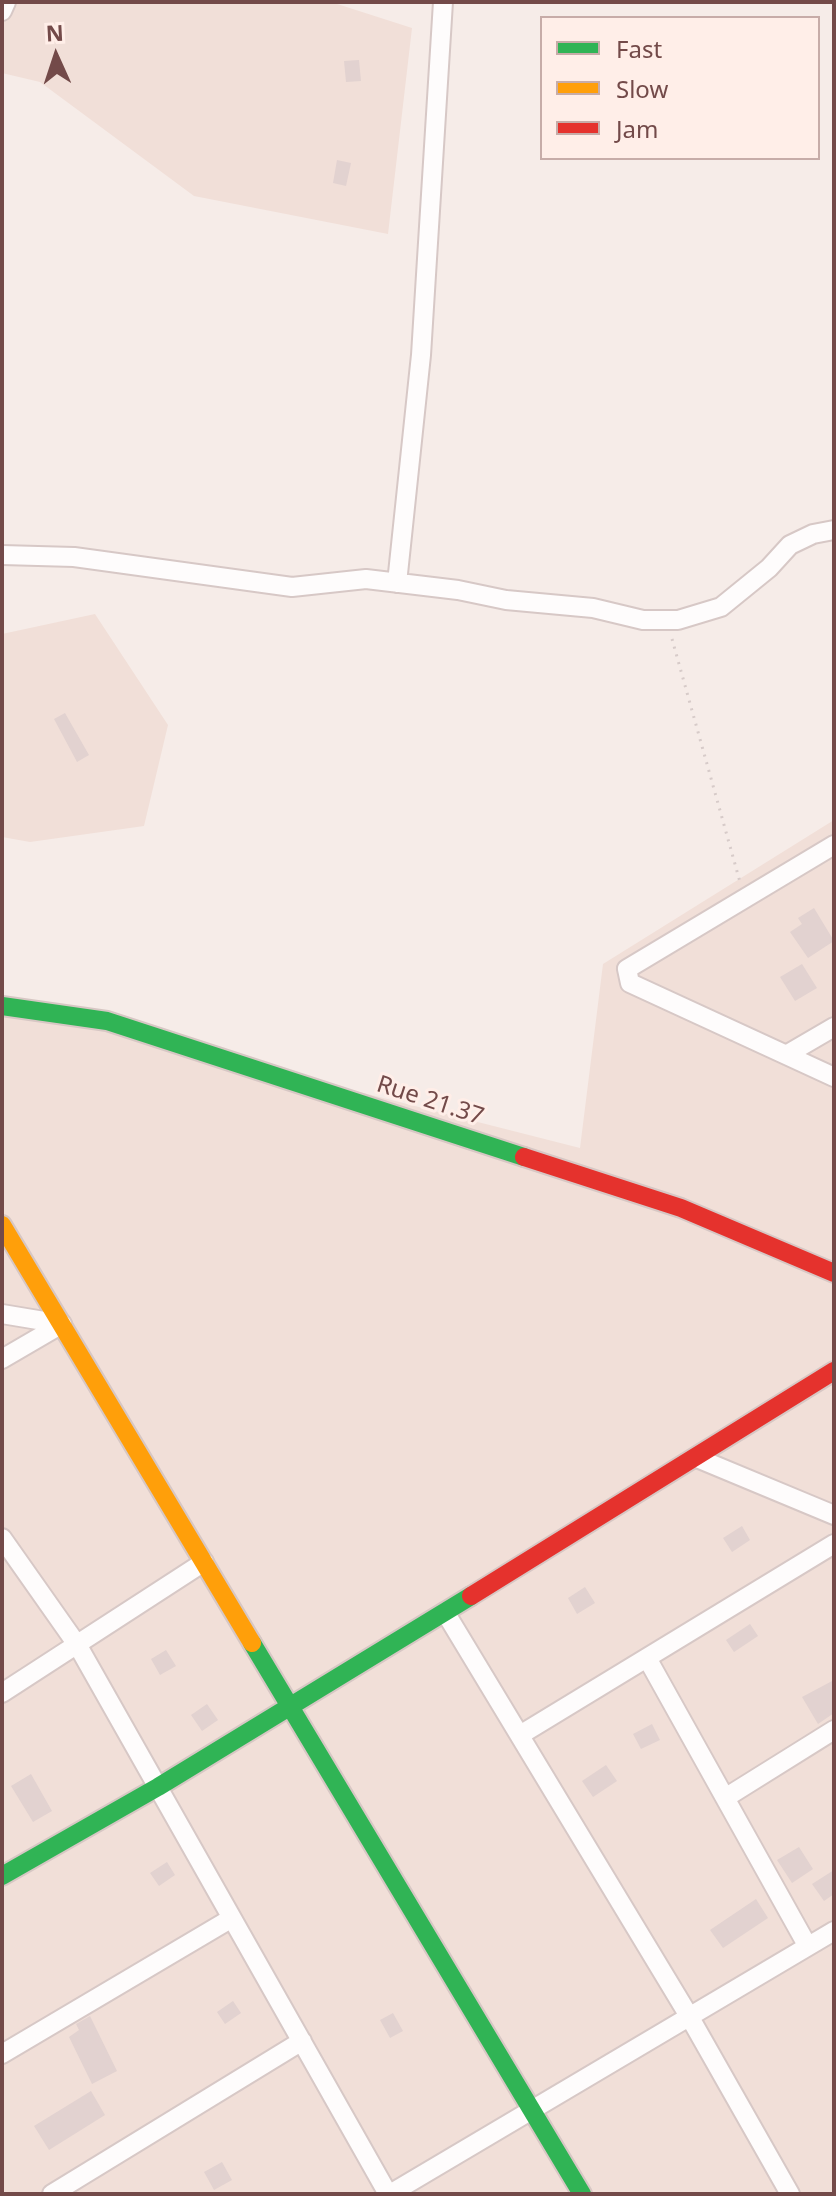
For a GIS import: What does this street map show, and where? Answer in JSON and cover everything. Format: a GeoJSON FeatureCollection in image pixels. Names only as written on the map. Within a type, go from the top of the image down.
{"type":"FeatureCollection","features":[{"type":"Feature","properties":{"kind":"street"},"geometry":{"type":"LineString","coordinates":[[2,11],[6,2]]}},
{"type":"Feature","properties":{"kind":"street"},"geometry":{"type":"LineString","coordinates":[[397,583],[421,355],[443,2]]}},
{"type":"Feature","properties":{"kind":"street"},"geometry":{"type":"LineString","coordinates":[[2,555],[74,557],[292,587],[366,579],[506,600],[593,608],[643,620],[666,620],[721,607],[769,568],[790,545],[813,534],[834,530]]}},
{"type":"Feature","properties":{"kind":"street"},"geometry":{"type":"LineString","coordinates":[[834,845],[627,969],[630,983],[834,1077]]}},
{"type":"Feature","properties":{"kind":"street","name":"Rue 21.37"},"geometry":{"type":"LineString","coordinates":[[2,1006],[107,1021],[681,1208],[834,1273]]}},
{"type":"Feature","properties":{"kind":"street"},"geometry":{"type":"LineString","coordinates":[[786,1055],[834,1027]]}},
{"type":"Feature","properties":{"kind":"street"},"geometry":{"type":"LineString","coordinates":[[2,1225],[582,2194]]}},
{"type":"Feature","properties":{"kind":"street"},"geometry":{"type":"LineString","coordinates":[[2,1314],[62,1324]]}},
{"type":"Feature","properties":{"kind":"street"},"geometry":{"type":"LineString","coordinates":[[2,1359],[62,1324]]}},
{"type":"Feature","properties":{"kind":"street"},"geometry":{"type":"LineString","coordinates":[[2,1876],[158,1787],[834,1371]]}},
{"type":"Feature","properties":{"kind":"street"},"geometry":{"type":"LineString","coordinates":[[697,1458],[834,1515]]}},
{"type":"Feature","properties":{"kind":"street"},"geometry":{"type":"LineString","coordinates":[[2,1538],[78,1646],[389,2194],[834,1931]]}},
{"type":"Feature","properties":{"kind":"street"},"geometry":{"type":"LineString","coordinates":[[520,1735],[834,1544]]}},
{"type":"Feature","properties":{"kind":"street"},"geometry":{"type":"LineString","coordinates":[[2,1693],[204,1562]]}},
{"type":"Feature","properties":{"kind":"street"},"geometry":{"type":"LineString","coordinates":[[445,1612],[689,2016],[790,2194]]}},
{"type":"Feature","properties":{"kind":"street"},"geometry":{"type":"LineString","coordinates":[[647,1658],[807,1945]]}},
{"type":"Feature","properties":{"kind":"street"},"geometry":{"type":"LineString","coordinates":[[725,1798],[834,1730]]}},
{"type":"Feature","properties":{"kind":"street"},"geometry":{"type":"LineString","coordinates":[[2,2054],[232,1918]]}},
{"type":"Feature","properties":{"kind":"street"},"geometry":{"type":"LineString","coordinates":[[52,2194],[302,2041]]}},
{"type":"Feature","properties":{"kind":"path"},"geometry":{"type":"LineString","coordinates":[[666,620],[745,899]]}},
{"type":"Feature","properties":{"kind":"shaded area"},"geometry":{"type":"Polygon","coordinates":[[[2,2],[331,2],[412,28],[388,234],[194,196],[40,82],[2,73],[2,2]]]}},
{"type":"Feature","properties":{"kind":"shaded area"},"geometry":{"type":"Polygon","coordinates":[[[95,614],[168,725],[144,826],[30,842],[2,837],[2,634],[95,614]]]}},
{"type":"Feature","properties":{"kind":"shaded area"},"geometry":{"type":"Polygon","coordinates":[[[834,820],[834,2194],[2,2194],[2,1001],[580,1148],[603,964],[834,820]]]}},
{"type":"Feature","properties":{"kind":"building"},"geometry":{"type":"Polygon","coordinates":[[[359,60],[361,81],[346,82],[344,61],[359,60]]]}},
{"type":"Feature","properties":{"kind":"building"},"geometry":{"type":"Polygon","coordinates":[[[337,160],[351,163],[346,186],[333,183],[337,160]]]}},
{"type":"Feature","properties":{"kind":"building"},"geometry":{"type":"Polygon","coordinates":[[[65,713],[89,755],[77,762],[54,719],[65,713]]]}},
{"type":"Feature","properties":{"kind":"building"},"geometry":{"type":"Polygon","coordinates":[[[814,908],[834,941],[808,958],[790,932],[802,924],[798,918],[814,908]]]}},
{"type":"Feature","properties":{"kind":"building"},"geometry":{"type":"Polygon","coordinates":[[[802,964],[817,988],[795,1001],[780,977],[802,964]]]}},
{"type":"Feature","properties":{"kind":"building"},"geometry":{"type":"Polygon","coordinates":[[[742,1526],[750,1540],[732,1552],[723,1538],[742,1526]]]}},
{"type":"Feature","properties":{"kind":"building"},"geometry":{"type":"Polygon","coordinates":[[[585,1587],[595,1603],[577,1614],[568,1598],[585,1587]]]}},
{"type":"Feature","properties":{"kind":"building"},"geometry":{"type":"Polygon","coordinates":[[[750,1624],[758,1636],[734,1652],[726,1640],[750,1624]]]}},
{"type":"Feature","properties":{"kind":"building"},"geometry":{"type":"Polygon","coordinates":[[[166,1650],[176,1666],[160,1675],[151,1659],[166,1650]]]}},
{"type":"Feature","properties":{"kind":"building"},"geometry":{"type":"Polygon","coordinates":[[[834,1680],[834,1713],[818,1724],[802,1697],[834,1680]]]}},
{"type":"Feature","properties":{"kind":"building"},"geometry":{"type":"Polygon","coordinates":[[[207,1704],[218,1720],[202,1731],[191,1715],[207,1704]]]}},
{"type":"Feature","properties":{"kind":"building"},"geometry":{"type":"Polygon","coordinates":[[[652,1724],[660,1740],[641,1749],[633,1734],[652,1724]]]}},
{"type":"Feature","properties":{"kind":"building"},"geometry":{"type":"Polygon","coordinates":[[[606,1765],[617,1781],[593,1797],[582,1781],[606,1765]]]}},
{"type":"Feature","properties":{"kind":"building"},"geometry":{"type":"Polygon","coordinates":[[[31,1774],[52,1811],[33,1822],[11,1786],[31,1774]]]}},
{"type":"Feature","properties":{"kind":"building"},"geometry":{"type":"Polygon","coordinates":[[[799,1847],[813,1869],[792,1883],[777,1860],[799,1847]]]}},
{"type":"Feature","properties":{"kind":"building"},"geometry":{"type":"Polygon","coordinates":[[[167,1862],[175,1875],[159,1886],[150,1873],[167,1862]]]}},
{"type":"Feature","properties":{"kind":"building"},"geometry":{"type":"Polygon","coordinates":[[[834,1870],[834,1894],[824,1901],[812,1884],[834,1870]]]}},
{"type":"Feature","properties":{"kind":"building"},"geometry":{"type":"Polygon","coordinates":[[[756,1899],[768,1918],[723,1948],[710,1930],[756,1899]]]}},
{"type":"Feature","properties":{"kind":"building"},"geometry":{"type":"Polygon","coordinates":[[[233,2001],[241,2013],[225,2024],[217,2012],[233,2001]]]}},
{"type":"Feature","properties":{"kind":"building"},"geometry":{"type":"Polygon","coordinates":[[[393,2013],[403,2031],[390,2038],[380,2020],[393,2013]]]}},
{"type":"Feature","properties":{"kind":"building"},"geometry":{"type":"Polygon","coordinates":[[[90,2016],[117,2071],[92,2084],[69,2037],[79,2030],[76,2024],[90,2016]]]}},
{"type":"Feature","properties":{"kind":"building"},"geometry":{"type":"Polygon","coordinates":[[[91,2091],[105,2115],[49,2150],[34,2126],[91,2091]]]}},
{"type":"Feature","properties":{"kind":"building"},"geometry":{"type":"Polygon","coordinates":[[[222,2162],[232,2180],[214,2190],[204,2172],[222,2162]]]}},
{"type":"Feature","properties":{"kind":"traffic: fast"},"geometry":{"type":"LineString","coordinates":[[2,1006],[107,1021],[524,1157]]}},
{"type":"Feature","properties":{"kind":"traffic: fast"},"geometry":{"type":"LineString","coordinates":[[2,1876],[158,1787],[471,1596]]}},
{"type":"Feature","properties":{"kind":"traffic: fast"},"geometry":{"type":"LineString","coordinates":[[252,1643],[582,2194]]}},
{"type":"Feature","properties":{"kind":"traffic: slow"},"geometry":{"type":"LineString","coordinates":[[2,1225],[252,1643]]}},
{"type":"Feature","properties":{"kind":"traffic: jam"},"geometry":{"type":"LineString","coordinates":[[524,1157],[681,1208],[834,1273]]}},
{"type":"Feature","properties":{"kind":"traffic: jam"},"geometry":{"type":"LineString","coordinates":[[471,1596],[834,1371]]}}]}
